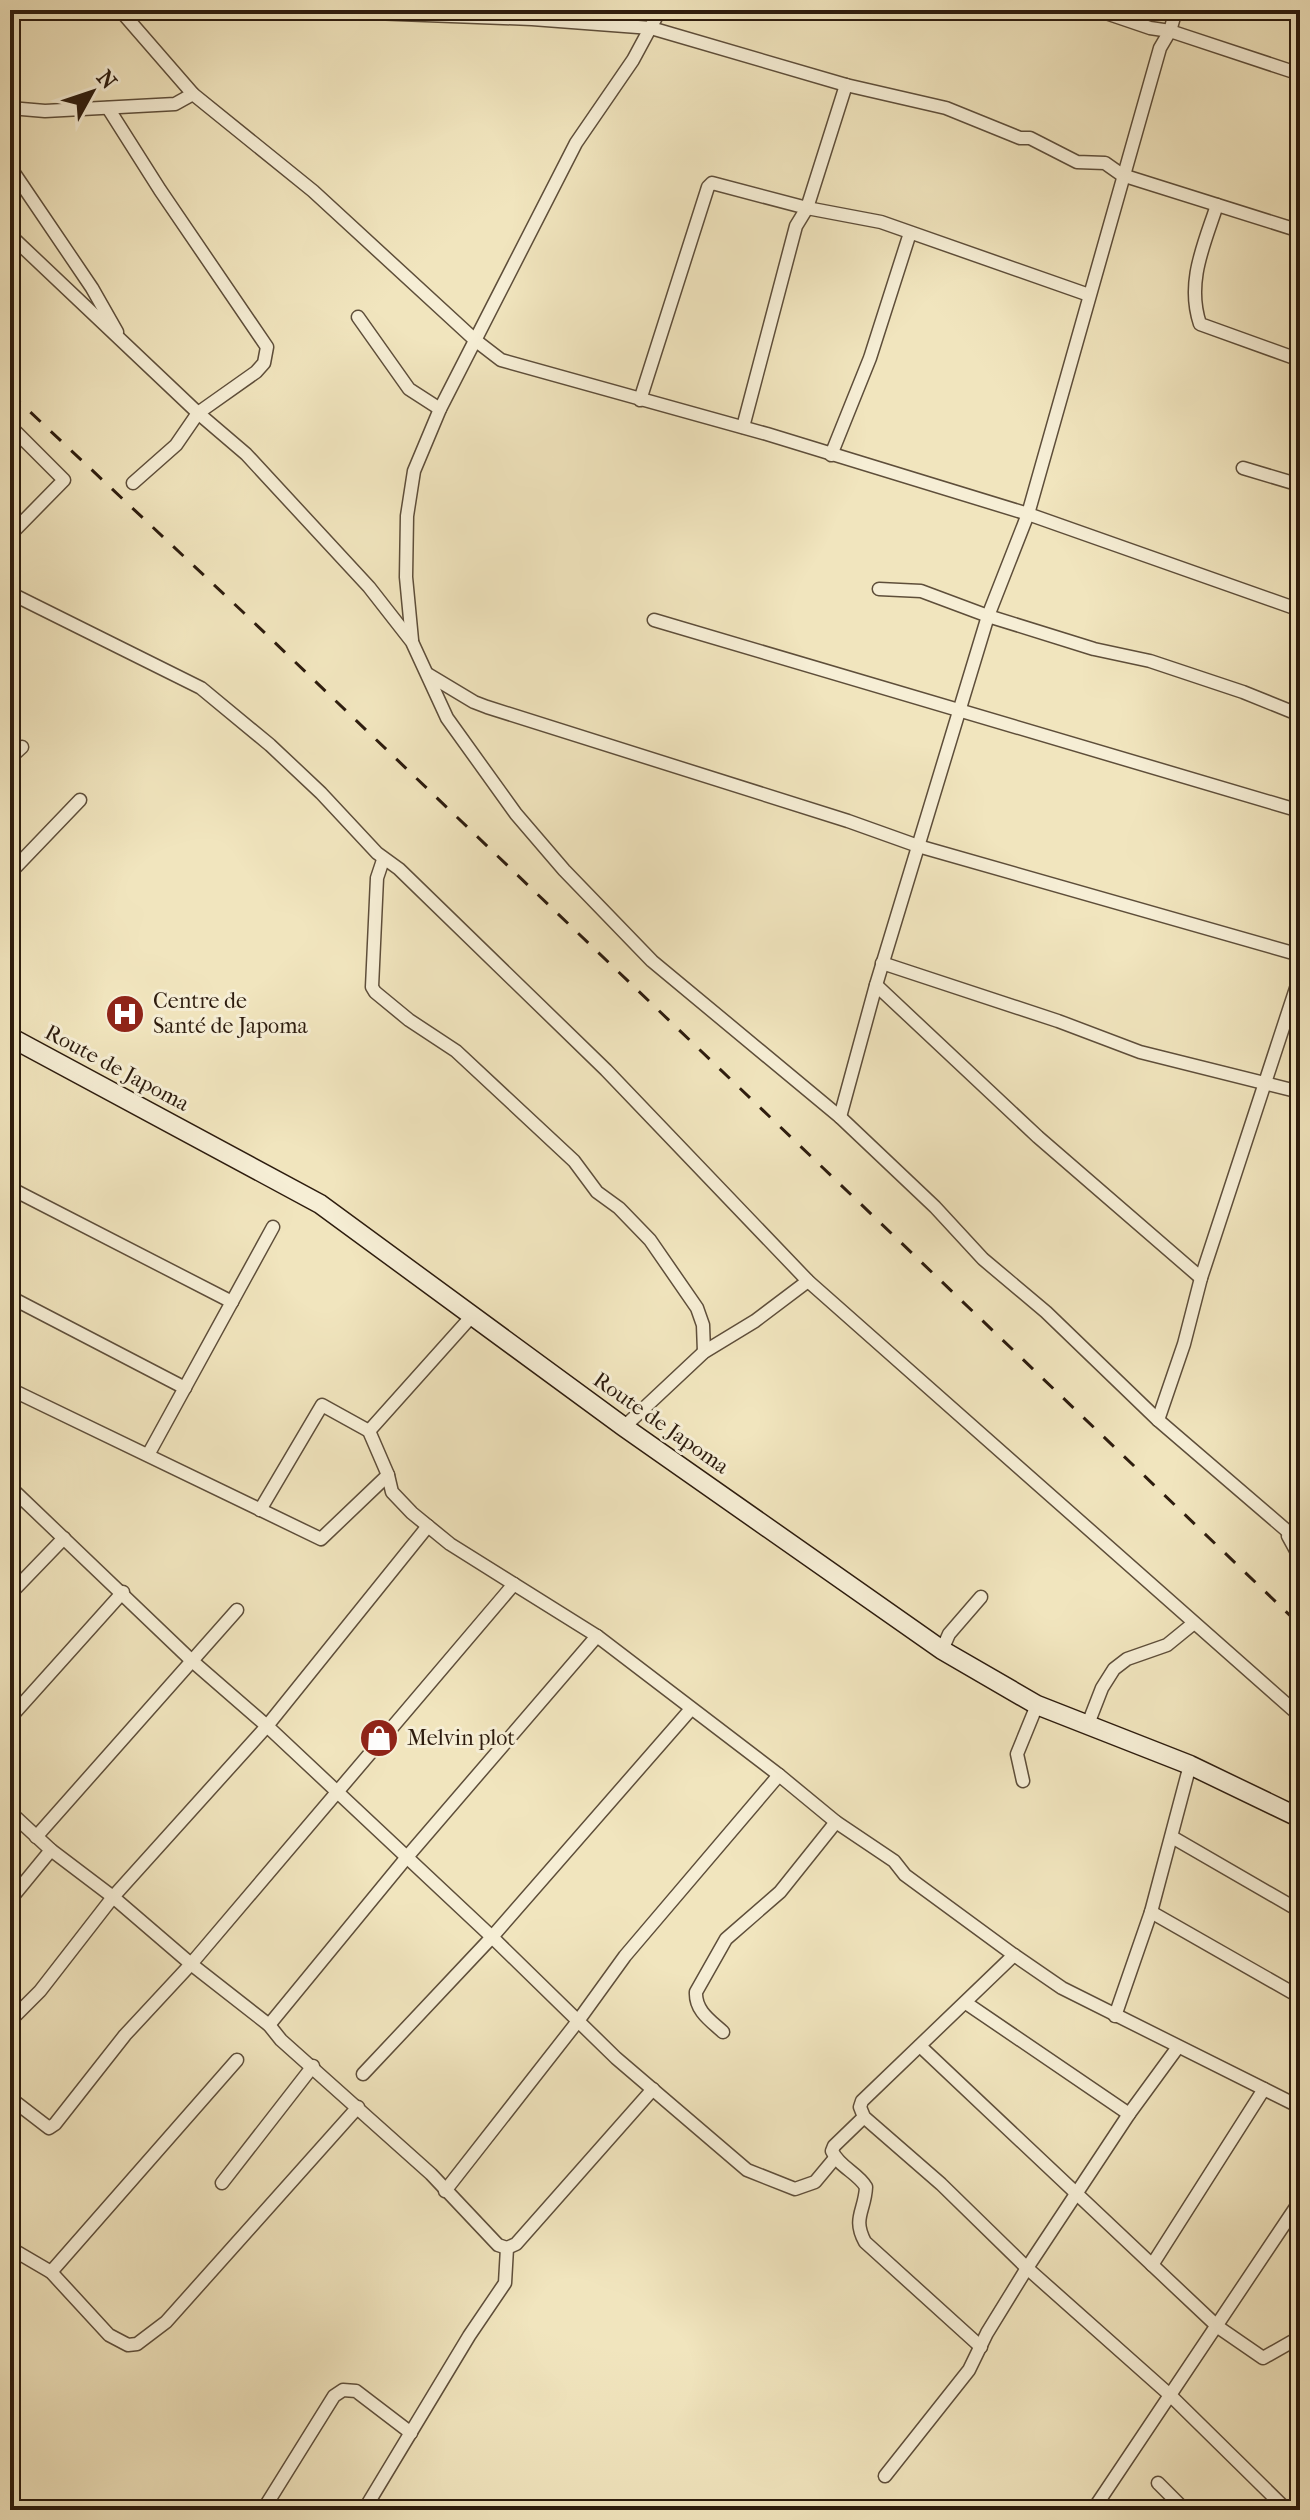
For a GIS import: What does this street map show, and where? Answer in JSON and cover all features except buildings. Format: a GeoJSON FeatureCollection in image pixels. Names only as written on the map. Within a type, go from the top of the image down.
{"type":"FeatureCollection","features":[{"type":"Feature","properties":{"kind":"street"},"geometry":{"type":"LineString","coordinates":[[120,10],[193,94],[313,191],[475,340],[501,360],[743,427],[1028,514],[1300,610]]}},
{"type":"Feature","properties":{"kind":"street"},"geometry":{"type":"LineString","coordinates":[[294,10],[532,19],[651,28],[846,85],[946,108],[1020,138],[1030,138],[1077,162],[1105,163],[1122,175],[1300,231]]}},
{"type":"Feature","properties":{"kind":"street"},"geometry":{"type":"LineString","coordinates":[[412,642],[406,577],[410,487],[440,409],[576,143],[633,60],[660,10]]}},
{"type":"Feature","properties":{"kind":"street"},"geometry":{"type":"LineString","coordinates":[[1097,10],[1300,74]]}},
{"type":"Feature","properties":{"kind":"street"},"geometry":{"type":"LineString","coordinates":[[840,1117],[882,963],[988,616],[1028,514],[1122,175],[1160,48],[1170,31],[1176,10]]}},
{"type":"Feature","properties":{"kind":"street"},"geometry":{"type":"LineString","coordinates":[[743,427],[796,226],[807,208],[846,85]]}},
{"type":"Feature","properties":{"kind":"street"},"geometry":{"type":"LineString","coordinates":[[10,108],[45,111],[175,104],[193,94]]}},
{"type":"Feature","properties":{"kind":"street"},"geometry":{"type":"LineString","coordinates":[[108,108],[267,347],[264,363],[256,372],[198,413],[176,445],[133,483]]}},
{"type":"Feature","properties":{"kind":"street"},"geometry":{"type":"LineString","coordinates":[[10,167],[92,288],[120,340]]}},
{"type":"Feature","properties":{"kind":"street"},"geometry":{"type":"LineString","coordinates":[[640,400],[710,184],[718,183],[807,208],[881,222],[1089,295]]}},
{"type":"Feature","properties":{"kind":"street"},"geometry":{"type":"LineString","coordinates":[[1217,205],[1196,270],[1194,303],[1200,324],[1300,360]]}},
{"type":"Feature","properties":{"kind":"street"},"geometry":{"type":"LineString","coordinates":[[831,455],[870,358],[910,233]]}},
{"type":"Feature","properties":{"kind":"street"},"geometry":{"type":"LineString","coordinates":[[10,235],[198,413],[254,461],[369,587],[412,642],[447,718],[516,814],[564,870],[652,961],[840,1117],[935,1207],[983,1259],[1055,1320],[1158,1420],[1300,1542]]}},
{"type":"Feature","properties":{"kind":"street"},"geometry":{"type":"LineString","coordinates":[[358,317],[409,389],[440,409]]}},
{"type":"Feature","properties":{"kind":"street"},"geometry":{"type":"LineString","coordinates":[[10,426],[64,480],[10,535]]}},
{"type":"Feature","properties":{"kind":"street"},"geometry":{"type":"LineString","coordinates":[[1243,468],[1300,485]]}},
{"type":"Feature","properties":{"kind":"street"},"geometry":{"type":"LineString","coordinates":[[879,589],[921,591],[988,616],[1094,649],[1150,661],[1300,715]]}},
{"type":"Feature","properties":{"kind":"street"},"geometry":{"type":"LineString","coordinates":[[10,593],[201,688],[270,745],[321,793],[383,860],[399,869],[519,983],[808,1281],[1300,1716]]}},
{"type":"Feature","properties":{"kind":"street"},"geometry":{"type":"LineString","coordinates":[[654,620],[1300,811]]}},
{"type":"Feature","properties":{"kind":"street"},"geometry":{"type":"LineString","coordinates":[[429,675],[487,707],[918,846],[1300,955]]}},
{"type":"Feature","properties":{"kind":"street"},"geometry":{"type":"LineString","coordinates":[[10,758],[22,747]]}},
{"type":"Feature","properties":{"kind":"street"},"geometry":{"type":"LineString","coordinates":[[10,873],[80,800]]}},
{"type":"Feature","properties":{"kind":"street"},"geometry":{"type":"LineString","coordinates":[[383,860],[376,887],[372,987],[375,992],[409,1020],[456,1051],[574,1161],[597,1192],[619,1208],[650,1240],[697,1308],[703,1325],[704,1352]]}},
{"type":"Feature","properties":{"kind":"street"},"geometry":{"type":"LineString","coordinates":[[882,963],[1058,1021],[1140,1052],[1300,1092]]}},
{"type":"Feature","properties":{"kind":"street"},"geometry":{"type":"LineString","coordinates":[[1158,1420],[1300,976]]}},
{"type":"Feature","properties":{"kind":"street"},"geometry":{"type":"LineString","coordinates":[[876,985],[1038,1137],[1201,1278]]}},
{"type":"Feature","properties":{"kind":"street","name":"Route de Japoma"},"geometry":{"type":"LineString","coordinates":[[10,1037],[320,1204],[624,1427],[942,1650],[1037,1705],[1190,1765],[1300,1818]]}},
{"type":"Feature","properties":{"kind":"street"},"geometry":{"type":"LineString","coordinates":[[10,1188],[232,1302]]}},
{"type":"Feature","properties":{"kind":"street"},"geometry":{"type":"LineString","coordinates":[[148,1455],[273,1227]]}},
{"type":"Feature","properties":{"kind":"street"},"geometry":{"type":"LineString","coordinates":[[624,1427],[704,1352],[755,1321],[808,1281]]}},
{"type":"Feature","properties":{"kind":"street"},"geometry":{"type":"LineString","coordinates":[[10,1297],[185,1388]]}},
{"type":"Feature","properties":{"kind":"street"},"geometry":{"type":"LineString","coordinates":[[369,1431],[471,1317]]}},
{"type":"Feature","properties":{"kind":"street"},"geometry":{"type":"LineString","coordinates":[[12,1393],[321,1539],[388,1475]]}},
{"type":"Feature","properties":{"kind":"street"},"geometry":{"type":"LineString","coordinates":[[260,1510],[322,1405],[369,1431],[392,1492],[399,1502],[450,1544],[597,1636],[836,1822],[894,1861],[905,1875],[1014,1955],[1062,1988],[1300,2107]]}},
{"type":"Feature","properties":{"kind":"street"},"geometry":{"type":"LineString","coordinates":[[10,1487],[191,1660],[267,1726],[492,1937],[616,2058],[747,2170],[795,2189],[815,2182],[835,2158]]}},
{"type":"Feature","properties":{"kind":"street"},"geometry":{"type":"LineString","coordinates":[[10,2021],[40,1991],[113,1897],[267,1726],[428,1526]]}},
{"type":"Feature","properties":{"kind":"street"},"geometry":{"type":"LineString","coordinates":[[1287,1533],[1300,1558]]}},
{"type":"Feature","properties":{"kind":"street"},"geometry":{"type":"LineString","coordinates":[[10,1594],[64,1538]]}},
{"type":"Feature","properties":{"kind":"street"},"geometry":{"type":"LineString","coordinates":[[10,2098],[49,2128],[55,2124],[125,2035],[191,1964],[514,1584]]}},
{"type":"Feature","properties":{"kind":"street"},"geometry":{"type":"LineString","coordinates":[[10,1718],[123,1592]]}},
{"type":"Feature","properties":{"kind":"street"},"geometry":{"type":"LineString","coordinates":[[942,1650],[949,1634],[981,1597]]}},
{"type":"Feature","properties":{"kind":"street"},"geometry":{"type":"LineString","coordinates":[[36,1837],[237,1610]]}},
{"type":"Feature","properties":{"kind":"street"},"geometry":{"type":"LineString","coordinates":[[1088,1724],[1102,1688],[1114,1669],[1127,1659],[1167,1645],[1194,1623]]}},
{"type":"Feature","properties":{"kind":"street"},"geometry":{"type":"LineString","coordinates":[[269,2025],[407,1857],[597,1636]]}},
{"type":"Feature","properties":{"kind":"street"},"geometry":{"type":"LineString","coordinates":[[1023,1781],[1017,1754],[1037,1705]]}},
{"type":"Feature","properties":{"kind":"street"},"geometry":{"type":"LineString","coordinates":[[363,2074],[492,1937],[691,1709]]}},
{"type":"Feature","properties":{"kind":"street"},"geometry":{"type":"LineString","coordinates":[[1115,2016],[1151,1912],[1190,1765]]}},
{"type":"Feature","properties":{"kind":"street"},"geometry":{"type":"LineString","coordinates":[[445,2191],[625,1956],[779,1775]]}},
{"type":"Feature","properties":{"kind":"street"},"geometry":{"type":"LineString","coordinates":[[10,1812],[51,1850],[269,2025],[281,2040],[431,2174],[498,2245],[507,2248],[516,2244],[653,2089]]}},
{"type":"Feature","properties":{"kind":"street"},"geometry":{"type":"LineString","coordinates":[[723,2032],[699,2009],[695,2001],[696,1992],[726,1939],[780,1892],[836,1822]]}},
{"type":"Feature","properties":{"kind":"street"},"geometry":{"type":"LineString","coordinates":[[1172,1837],[1300,1911]]}},
{"type":"Feature","properties":{"kind":"street"},"geometry":{"type":"LineString","coordinates":[[10,1900],[51,1850]]}},
{"type":"Feature","properties":{"kind":"street"},"geometry":{"type":"LineString","coordinates":[[1151,1912],[1300,1997]]}},
{"type":"Feature","properties":{"kind":"street"},"geometry":{"type":"LineString","coordinates":[[1014,1955],[862,2101],[860,2107],[864,2117],[1171,2396],[1287,2510]]}},
{"type":"Feature","properties":{"kind":"street"},"geometry":{"type":"LineString","coordinates":[[966,2003],[1129,2114]]}},
{"type":"Feature","properties":{"kind":"street"},"geometry":{"type":"LineString","coordinates":[[920,2046],[1218,2327],[1263,2358],[1300,2337]]}},
{"type":"Feature","properties":{"kind":"street"},"geometry":{"type":"LineString","coordinates":[[885,2476],[960,2382],[1027,2268],[1129,2114],[1178,2047]]}},
{"type":"Feature","properties":{"kind":"street"},"geometry":{"type":"LineString","coordinates":[[51,2272],[237,2060]]}},
{"type":"Feature","properties":{"kind":"street"},"geometry":{"type":"LineString","coordinates":[[222,2183],[313,2066]]}},
{"type":"Feature","properties":{"kind":"street"},"geometry":{"type":"LineString","coordinates":[[1152,2265],[1264,2089]]}},
{"type":"Feature","properties":{"kind":"street"},"geometry":{"type":"LineString","coordinates":[[10,2248],[51,2272],[109,2335],[128,2345],[137,2344],[166,2322],[358,2107]]}},
{"type":"Feature","properties":{"kind":"street"},"geometry":{"type":"LineString","coordinates":[[864,2117],[832,2151],[835,2158],[866,2187],[857,2220],[859,2231],[865,2242],[981,2347]]}},
{"type":"Feature","properties":{"kind":"street"},"geometry":{"type":"LineString","coordinates":[[1093,2510],[1300,2201]]}},
{"type":"Feature","properties":{"kind":"street"},"geometry":{"type":"LineString","coordinates":[[364,2510],[505,2283],[507,2248]]}},
{"type":"Feature","properties":{"kind":"street"},"geometry":{"type":"LineString","coordinates":[[263,2510],[334,2396],[343,2390],[356,2391],[411,2433]]}},
{"type":"Feature","properties":{"kind":"street"},"geometry":{"type":"LineString","coordinates":[[1158,2483],[1185,2510]]}},
{"type":"Feature","properties":{"kind":"railway"},"geometry":{"type":"LineString","coordinates":[[10,393],[244,613],[1300,1625]]}},
{"type":"Feature","properties":{"kind":"place","name":"Centre de Santé de Japoma"},"geometry":{"type":"Point","coordinates":[125,1014]}},
{"type":"Feature","properties":{"kind":"place","name":"Melvin plot"},"geometry":{"type":"Point","coordinates":[379,1738]}}]}
